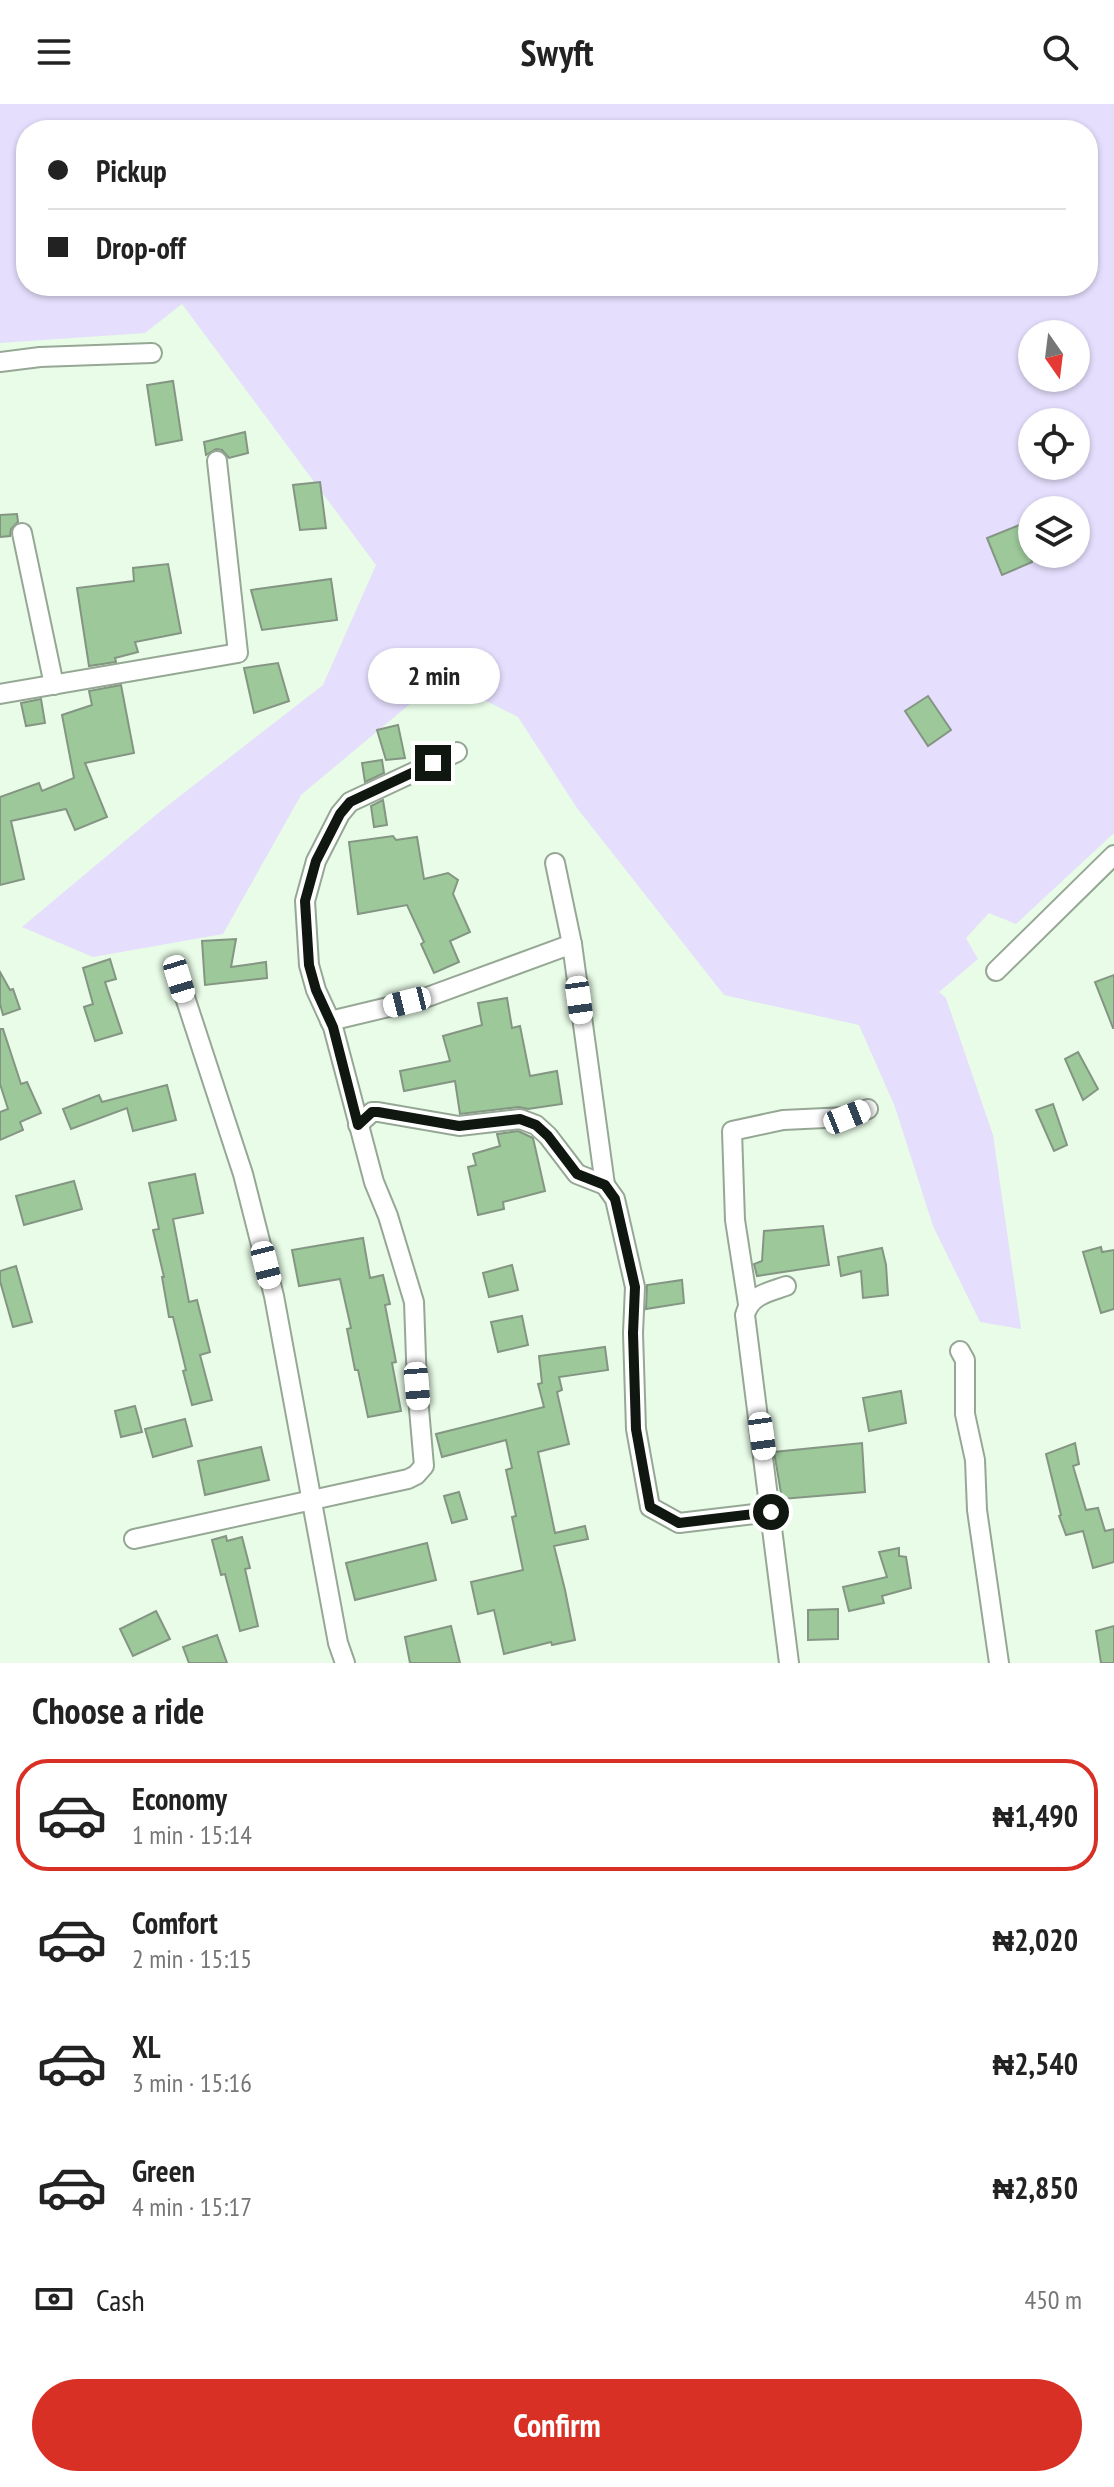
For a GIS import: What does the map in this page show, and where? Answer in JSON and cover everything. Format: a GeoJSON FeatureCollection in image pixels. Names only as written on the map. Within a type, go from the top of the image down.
{"type":"FeatureCollection","features":[{"type":"Feature","properties":{"kind":"street"},"geometry":{"type":"LineString","coordinates":[[0,362],[40,357],[152,353]]}},
{"type":"Feature","properties":{"kind":"street"},"geometry":{"type":"LineString","coordinates":[[0,694],[238,653],[217,461]]}},
{"type":"Feature","properties":{"kind":"street"},"geometry":{"type":"LineString","coordinates":[[22,533],[54,685]]}},
{"type":"Feature","properties":{"kind":"street"},"geometry":{"type":"LineString","coordinates":[[134,1539],[408,1479],[424,1466],[414,1302],[388,1216],[374,1182],[330,1021],[309,965],[305,901],[316,861],[340,814],[350,802],[457,752]]}},
{"type":"Feature","properties":{"kind":"street"},"geometry":{"type":"LineString","coordinates":[[555,863],[572,944],[605,1185],[615,1199],[635,1287],[636,1429],[650,1507],[679,1523],[771,1512]]}},
{"type":"Feature","properties":{"kind":"street"},"geometry":{"type":"LineString","coordinates":[[996,971],[1110,865]]}},
{"type":"Feature","properties":{"kind":"street"},"geometry":{"type":"LineString","coordinates":[[330,1021],[422,999],[572,944]]}},
{"type":"Feature","properties":{"kind":"street"},"geometry":{"type":"LineString","coordinates":[[179,979],[243,1174],[274,1296],[338,1643],[345,1663]]}},
{"type":"Feature","properties":{"kind":"street"},"geometry":{"type":"LineString","coordinates":[[789,1663],[746,1331],[748,1304],[735,1220],[732,1131],[783,1120],[847,1117],[868,1109]]}},
{"type":"Feature","properties":{"kind":"street"},"geometry":{"type":"LineString","coordinates":[[358,1125],[372,1112],[459,1126],[520,1119],[536,1125],[548,1136],[577,1174],[605,1185]]}},
{"type":"Feature","properties":{"kind":"street"},"geometry":{"type":"LineString","coordinates":[[748,1304],[757,1296],[786,1286]]}},
{"type":"Feature","properties":{"kind":"street"},"geometry":{"type":"LineString","coordinates":[[960,1351],[965,1360],[965,1414],[975,1460],[977,1510],[999,1663]]}},
{"type":"Feature","properties":{"kind":"shaded area"},"geometry":{"type":"Polygon","coordinates":[[[0,104],[1114,104],[1114,833],[1016,924],[989,913],[966,938],[978,959],[939,992],[946,998],[993,1135],[1021,1329],[980,1322],[933,1226],[895,1107],[859,1025],[724,995],[577,808],[518,717],[441,678],[301,795],[223,934],[93,957],[22,927],[162,810],[323,685],[376,565],[182,304],[145,333],[0,343],[0,104]]]}},
{"type":"Feature","properties":{"kind":"building"},"geometry":{"type":"Polygon","coordinates":[[[173,381],[182,440],[156,445],[147,385],[173,381]]]}},
{"type":"Feature","properties":{"kind":"building"},"geometry":{"type":"Polygon","coordinates":[[[245,432],[248,453],[229,458],[222,450],[216,449],[206,455],[204,442],[245,432]]]}},
{"type":"Feature","properties":{"kind":"building"},"geometry":{"type":"Polygon","coordinates":[[[320,482],[326,528],[300,530],[293,485],[320,482]]]}},
{"type":"Feature","properties":{"kind":"building"},"geometry":{"type":"Polygon","coordinates":[[[17,514],[18,522],[11,529],[10,536],[0,537],[0,515],[17,514]]]}},
{"type":"Feature","properties":{"kind":"building"},"geometry":{"type":"Polygon","coordinates":[[[1018,526],[1018,568],[1002,575],[987,538],[1018,526]]]}},
{"type":"Feature","properties":{"kind":"building"},"geometry":{"type":"Polygon","coordinates":[[[168,564],[181,633],[135,642],[138,652],[115,658],[116,662],[89,666],[77,588],[134,581],[133,568],[168,564]]]}},
{"type":"Feature","properties":{"kind":"building"},"geometry":{"type":"Polygon","coordinates":[[[331,579],[337,620],[262,630],[251,590],[331,579]]]}},
{"type":"Feature","properties":{"kind":"building"},"geometry":{"type":"Polygon","coordinates":[[[278,663],[289,701],[254,713],[244,668],[278,663]]]}},
{"type":"Feature","properties":{"kind":"building"},"geometry":{"type":"Polygon","coordinates":[[[121,685],[134,753],[85,763],[107,817],[75,830],[66,809],[11,821],[24,879],[0,885],[0,797],[39,783],[42,791],[74,778],[62,715],[92,705],[89,691],[121,685]]]}},
{"type":"Feature","properties":{"kind":"building"},"geometry":{"type":"Polygon","coordinates":[[[928,696],[951,730],[928,746],[905,711],[928,696]]]}},
{"type":"Feature","properties":{"kind":"building"},"geometry":{"type":"Polygon","coordinates":[[[41,699],[45,723],[26,726],[21,703],[41,699]]]}},
{"type":"Feature","properties":{"kind":"building"},"geometry":{"type":"Polygon","coordinates":[[[398,725],[405,758],[386,760],[377,730],[398,725]]]}},
{"type":"Feature","properties":{"kind":"building"},"geometry":{"type":"Polygon","coordinates":[[[382,760],[384,773],[365,782],[362,763],[382,760]]]}},
{"type":"Feature","properties":{"kind":"building"},"geometry":{"type":"Polygon","coordinates":[[[383,800],[387,825],[374,827],[371,806],[383,800]]]}},
{"type":"Feature","properties":{"kind":"building"},"geometry":{"type":"Polygon","coordinates":[[[393,836],[396,840],[417,837],[424,879],[448,873],[458,880],[453,894],[470,932],[450,941],[459,962],[434,973],[407,905],[358,914],[349,842],[393,836]]]}},
{"type":"Feature","properties":{"kind":"building"},"geometry":{"type":"Polygon","coordinates":[[[236,939],[231,967],[266,962],[267,978],[205,985],[202,941],[236,939]]]}},
{"type":"Feature","properties":{"kind":"building"},"geometry":{"type":"Polygon","coordinates":[[[110,959],[116,979],[105,982],[122,1033],[95,1041],[84,1007],[93,1004],[83,968],[110,959]]]}},
{"type":"Feature","properties":{"kind":"building"},"geometry":{"type":"Polygon","coordinates":[[[0,972],[10,990],[13,989],[20,1009],[3,1015],[0,1004],[0,972]]]}},
{"type":"Feature","properties":{"kind":"building"},"geometry":{"type":"Polygon","coordinates":[[[1114,975],[1114,1028],[1113,1028],[1095,982],[1114,975]]]}},
{"type":"Feature","properties":{"kind":"building"},"geometry":{"type":"Polygon","coordinates":[[[507,998],[512,1028],[520,1026],[530,1076],[557,1071],[562,1104],[460,1114],[455,1081],[404,1091],[400,1071],[450,1061],[443,1036],[482,1025],[478,1003],[507,998]]]}},
{"type":"Feature","properties":{"kind":"building"},"geometry":{"type":"Polygon","coordinates":[[[0,1029],[3,1029],[21,1084],[27,1082],[41,1113],[20,1122],[23,1130],[0,1140],[0,1112],[8,1109],[0,1084],[0,1029]]]}},
{"type":"Feature","properties":{"kind":"building"},"geometry":{"type":"Polygon","coordinates":[[[1078,1052],[1098,1089],[1083,1100],[1065,1059],[1078,1052]]]}},
{"type":"Feature","properties":{"kind":"building"},"geometry":{"type":"Polygon","coordinates":[[[167,1085],[176,1120],[133,1131],[127,1108],[71,1129],[63,1109],[99,1095],[102,1102],[167,1085]]]}},
{"type":"Feature","properties":{"kind":"building"},"geometry":{"type":"Polygon","coordinates":[[[1053,1104],[1067,1145],[1054,1151],[1036,1110],[1053,1104]]]}},
{"type":"Feature","properties":{"kind":"building"},"geometry":{"type":"Polygon","coordinates":[[[518,1131],[533,1138],[545,1191],[503,1202],[504,1209],[478,1215],[468,1167],[476,1165],[473,1154],[500,1146],[497,1134],[518,1131]]]}},
{"type":"Feature","properties":{"kind":"building"},"geometry":{"type":"Polygon","coordinates":[[[195,1174],[203,1213],[173,1219],[189,1302],[197,1300],[210,1352],[200,1355],[212,1400],[192,1405],[173,1317],[169,1317],[153,1230],[159,1229],[149,1183],[195,1174]]]}},
{"type":"Feature","properties":{"kind":"building"},"geometry":{"type":"Polygon","coordinates":[[[74,1181],[82,1209],[24,1225],[16,1196],[74,1181]]]}},
{"type":"Feature","properties":{"kind":"building"},"geometry":{"type":"Polygon","coordinates":[[[823,1226],[829,1265],[757,1276],[754,1264],[762,1261],[764,1231],[823,1226]]]}},
{"type":"Feature","properties":{"kind":"building"},"geometry":{"type":"Polygon","coordinates":[[[363,1238],[370,1278],[383,1275],[390,1304],[385,1305],[401,1411],[368,1417],[358,1370],[355,1370],[347,1329],[351,1328],[340,1279],[299,1286],[292,1250],[363,1238]]]}},
{"type":"Feature","properties":{"kind":"building"},"geometry":{"type":"Polygon","coordinates":[[[1101,1247],[1102,1252],[1114,1250],[1114,1309],[1101,1313],[1083,1252],[1101,1247]]]}},
{"type":"Feature","properties":{"kind":"building"},"geometry":{"type":"Polygon","coordinates":[[[882,1248],[888,1295],[863,1298],[861,1271],[841,1276],[838,1257],[882,1248]]]}},
{"type":"Feature","properties":{"kind":"building"},"geometry":{"type":"Polygon","coordinates":[[[512,1265],[518,1290],[489,1297],[483,1273],[512,1265]]]}},
{"type":"Feature","properties":{"kind":"building"},"geometry":{"type":"Polygon","coordinates":[[[16,1266],[32,1322],[13,1327],[0,1271],[16,1266]]]}},
{"type":"Feature","properties":{"kind":"building"},"geometry":{"type":"Polygon","coordinates":[[[682,1280],[684,1303],[646,1309],[647,1285],[682,1280]]]}},
{"type":"Feature","properties":{"kind":"building"},"geometry":{"type":"Polygon","coordinates":[[[522,1316],[528,1345],[498,1352],[491,1322],[522,1316]]]}},
{"type":"Feature","properties":{"kind":"building"},"geometry":{"type":"Polygon","coordinates":[[[605,1347],[608,1370],[559,1377],[562,1390],[557,1392],[569,1444],[538,1452],[555,1533],[585,1526],[588,1539],[554,1546],[575,1640],[552,1645],[551,1642],[504,1654],[494,1610],[478,1614],[471,1582],[523,1570],[512,1517],[516,1516],[506,1470],[512,1468],[506,1440],[442,1457],[436,1434],[544,1407],[538,1384],[542,1383],[539,1356],[605,1347]]]}},
{"type":"Feature","properties":{"kind":"building"},"geometry":{"type":"Polygon","coordinates":[[[901,1391],[906,1423],[869,1431],[863,1398],[901,1391]]]}},
{"type":"Feature","properties":{"kind":"building"},"geometry":{"type":"Polygon","coordinates":[[[135,1406],[142,1432],[121,1437],[115,1411],[135,1406]]]}},
{"type":"Feature","properties":{"kind":"building"},"geometry":{"type":"Polygon","coordinates":[[[185,1419],[192,1446],[153,1457],[145,1429],[185,1419]]]}},
{"type":"Feature","properties":{"kind":"building"},"geometry":{"type":"Polygon","coordinates":[[[862,1443],[865,1492],[782,1499],[774,1452],[862,1443]]]}},
{"type":"Feature","properties":{"kind":"building"},"geometry":{"type":"Polygon","coordinates":[[[1075,1443],[1079,1464],[1073,1466],[1086,1510],[1098,1508],[1105,1531],[1114,1529],[1114,1562],[1093,1568],[1083,1531],[1066,1535],[1046,1454],[1075,1443]]]}},
{"type":"Feature","properties":{"kind":"building"},"geometry":{"type":"Polygon","coordinates":[[[261,1447],[269,1480],[205,1495],[198,1461],[261,1447]]]}},
{"type":"Feature","properties":{"kind":"building"},"geometry":{"type":"Polygon","coordinates":[[[459,1492],[467,1519],[452,1523],[444,1496],[459,1492]]]}},
{"type":"Feature","properties":{"kind":"building"},"geometry":{"type":"Polygon","coordinates":[[[226,1536],[227,1541],[242,1537],[250,1568],[245,1569],[258,1626],[240,1631],[225,1574],[221,1575],[212,1540],[226,1536]]]}},
{"type":"Feature","properties":{"kind":"building"},"geometry":{"type":"Polygon","coordinates":[[[427,1543],[436,1580],[355,1600],[346,1563],[427,1543]]]}},
{"type":"Feature","properties":{"kind":"building"},"geometry":{"type":"Polygon","coordinates":[[[899,1548],[899,1556],[906,1557],[911,1588],[882,1596],[884,1603],[849,1611],[843,1587],[887,1577],[879,1552],[899,1548]]]}},
{"type":"Feature","properties":{"kind":"building"},"geometry":{"type":"Polygon","coordinates":[[[838,1609],[838,1639],[808,1640],[808,1610],[838,1609]]]}},
{"type":"Feature","properties":{"kind":"building"},"geometry":{"type":"Polygon","coordinates":[[[156,1611],[170,1639],[133,1656],[120,1629],[156,1611]]]}},
{"type":"Feature","properties":{"kind":"building"},"geometry":{"type":"Polygon","coordinates":[[[451,1626],[460,1663],[410,1663],[405,1637],[451,1626]]]}},
{"type":"Feature","properties":{"kind":"building"},"geometry":{"type":"Polygon","coordinates":[[[1114,1626],[1114,1663],[1101,1663],[1096,1631],[1114,1626]]]}},
{"type":"Feature","properties":{"kind":"building"},"geometry":{"type":"Polygon","coordinates":[[[217,1635],[227,1663],[189,1663],[183,1647],[217,1635]]]}},
{"type":"Feature","properties":{"kind":"route"},"geometry":{"type":"LineString","coordinates":[[433,763],[350,802],[340,814],[316,861],[305,901],[309,965],[316,990],[333,1027],[358,1125],[372,1112],[459,1126],[520,1119],[536,1125],[548,1136],[577,1174],[605,1185],[615,1199],[635,1287],[636,1429],[650,1507],[679,1523],[771,1512]]}}]}
